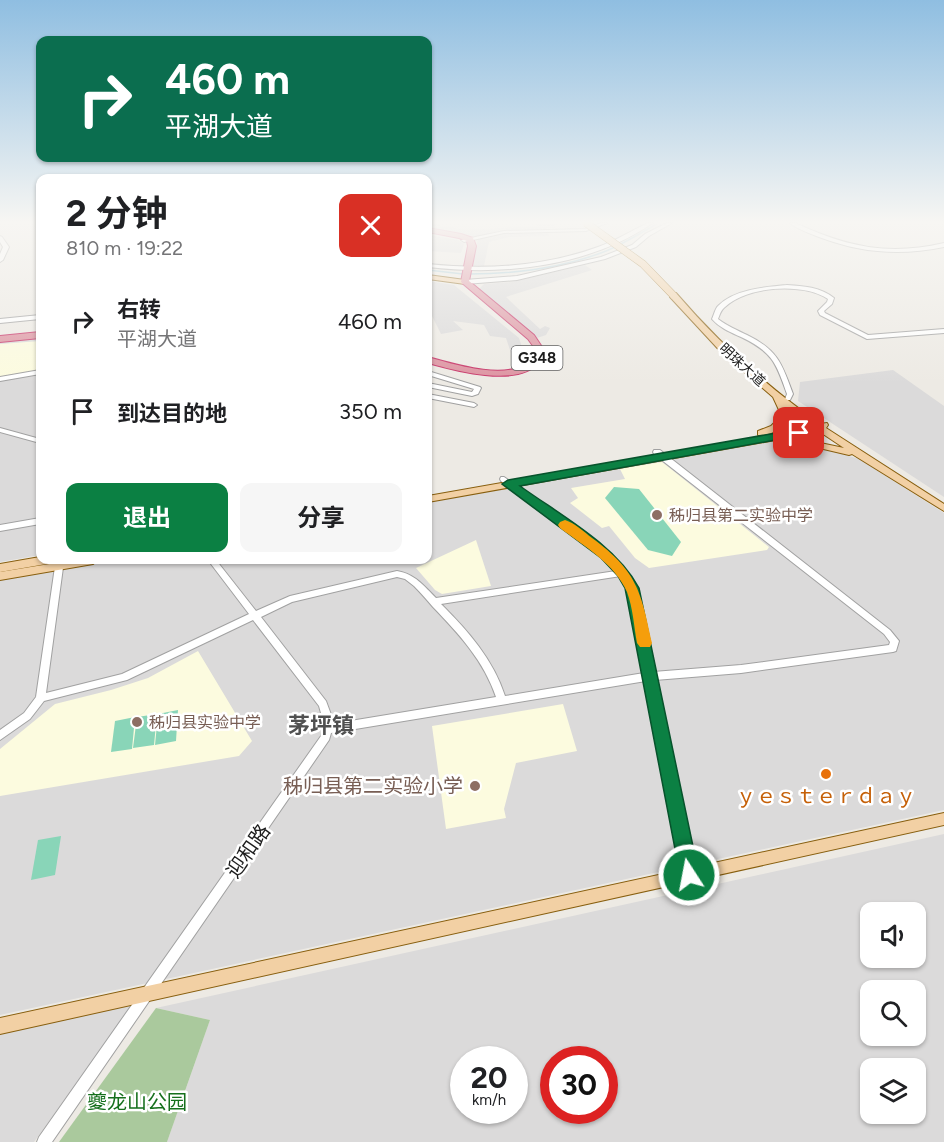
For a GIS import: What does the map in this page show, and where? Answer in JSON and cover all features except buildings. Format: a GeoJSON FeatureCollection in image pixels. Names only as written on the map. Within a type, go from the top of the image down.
{"type":"FeatureCollection","features":[{"type":"Feature","properties":{"kind":"highway","name":"G348"},"geometry":{"type":"LineString","coordinates":[[432,357],[466,367],[488,369],[515,366],[526,361],[533,354],[532,346],[526,339],[463,287],[463,276]]}},
{"type":"Feature","properties":{"kind":"highway","name":"G348"},"geometry":{"type":"LineString","coordinates":[[432,361],[464,371],[496,373],[526,366],[540,355],[536,341],[464,276]]}},
{"type":"Feature","properties":{"kind":"highway"},"geometry":{"type":"LineString","coordinates":[[0,339],[36,335]]}},
{"type":"Feature","properties":{"kind":"main road","name":"明珠大道"},"geometry":{"type":"LineString","coordinates":[[656,276],[723,343],[820,426],[944,502]]}},
{"type":"Feature","properties":{"kind":"main road","name":"明珠大道"},"geometry":{"type":"LineString","coordinates":[[659,276],[723,350],[768,389],[860,455],[944,508]]}},
{"type":"Feature","properties":{"kind":"main road"},"geometry":{"type":"LineString","coordinates":[[752,437],[773,430],[783,418],[784,411],[781,404],[768,389]]}},
{"type":"Feature","properties":{"kind":"main road"},"geometry":{"type":"LineString","coordinates":[[432,498],[506,482],[820,426]]}},
{"type":"Feature","properties":{"kind":"main road"},"geometry":{"type":"LineString","coordinates":[[752,437],[799,440],[860,455]]}},
{"type":"Feature","properties":{"kind":"main road"},"geometry":{"type":"LineString","coordinates":[[432,491],[506,482]]}},
{"type":"Feature","properties":{"kind":"main road"},"geometry":{"type":"LineString","coordinates":[[0,568],[36,562]]}},
{"type":"Feature","properties":{"kind":"main road"},"geometry":{"type":"LineString","coordinates":[[0,576],[54,564]]}},
{"type":"Feature","properties":{"kind":"main road"},"geometry":{"type":"LineString","coordinates":[[0,1026],[944,819]]}},
{"type":"Feature","properties":{"kind":"street"},"geometry":{"type":"LineString","coordinates":[[478,276],[510,279],[522,276]]}},
{"type":"Feature","properties":{"kind":"street"},"geometry":{"type":"LineString","coordinates":[[788,399],[790,394],[779,363],[772,353],[758,342],[715,319],[719,309],[732,298],[750,291],[768,288],[818,290],[831,298],[830,303],[821,311],[822,314],[863,336],[944,331]]}},
{"type":"Feature","properties":{"kind":"street"},"geometry":{"type":"LineString","coordinates":[[0,321],[36,317]]}},
{"type":"Feature","properties":{"kind":"street"},"geometry":{"type":"LineString","coordinates":[[0,379],[36,373]]}},
{"type":"Feature","properties":{"kind":"street"},"geometry":{"type":"LineString","coordinates":[[432,374],[478,388],[476,393],[472,394],[432,386]]}},
{"type":"Feature","properties":{"kind":"street"},"geometry":{"type":"LineString","coordinates":[[432,397],[474,405]]}},
{"type":"Feature","properties":{"kind":"street"},"geometry":{"type":"LineString","coordinates":[[0,430],[36,440]]}},
{"type":"Feature","properties":{"kind":"street"},"geometry":{"type":"LineString","coordinates":[[215,564],[323,704],[327,712],[328,729],[651,676],[741,669],[893,648],[895,645],[892,636],[660,454]]}},
{"type":"Feature","properties":{"kind":"street"},"geometry":{"type":"LineString","coordinates":[[506,482],[599,550],[623,573],[635,595],[689,875]]}},
{"type":"Feature","properties":{"kind":"street"},"geometry":{"type":"LineString","coordinates":[[0,528],[36,521]]}},
{"type":"Feature","properties":{"kind":"street"},"geometry":{"type":"LineString","coordinates":[[0,736],[27,716],[41,698],[59,564]]}},
{"type":"Feature","properties":{"kind":"street"},"geometry":{"type":"LineString","coordinates":[[434,602],[623,573]]}},
{"type":"Feature","properties":{"kind":"street"},"geometry":{"type":"LineString","coordinates":[[41,698],[124,677],[298,596],[397,574],[408,576],[471,641],[495,679],[502,700]]}},
{"type":"Feature","properties":{"kind":"street","name":"迎和路"},"geometry":{"type":"LineString","coordinates":[[44,1142],[322,745],[328,729]]}},
{"type":"Feature","properties":{"kind":"shaded area"},"geometry":{"type":"Polygon","coordinates":[[[536,276],[572,276],[506,297],[540,329],[545,326],[550,328],[546,335],[537,338],[479,289],[484,284],[511,282],[536,276]]]}},
{"type":"Feature","properties":{"kind":"shaded area"},"geometry":{"type":"Polygon","coordinates":[[[432,282],[454,285],[519,338],[524,353],[511,353],[506,338],[490,336],[484,325],[453,321],[463,330],[441,334],[432,316],[432,282]]]}},
{"type":"Feature","properties":{"kind":"shaded area"},"geometry":{"type":"Polygon","coordinates":[[[36,338],[36,556],[0,562],[0,342],[36,338]]]}},
{"type":"Feature","properties":{"kind":"shaded area"},"geometry":{"type":"Polygon","coordinates":[[[36,341],[36,371],[0,377],[0,344],[36,341]]]}},
{"type":"Feature","properties":{"kind":"shaded area"},"geometry":{"type":"Polygon","coordinates":[[[893,370],[944,406],[944,497],[798,401],[800,382],[893,370]]]}},
{"type":"Feature","properties":{"kind":"shaded area"},"geometry":{"type":"Polygon","coordinates":[[[766,441],[820,447],[859,459],[944,513],[944,810],[0,1015],[0,580],[90,564],[432,564],[432,501],[766,441]]]}},
{"type":"Feature","properties":{"kind":"shaded area","name":"秭归县第二实验中学"},"geometry":{"type":"Polygon","coordinates":[[[662,462],[769,547],[767,550],[649,568],[635,558],[609,526],[602,528],[570,503],[578,498],[571,488],[625,479],[620,469],[662,462]]]}},
{"type":"Feature","properties":{"kind":"shaded area"},"geometry":{"type":"Polygon","coordinates":[[[476,540],[491,586],[442,594],[435,590],[416,568],[425,564],[432,564],[432,561],[476,540]]]}},
{"type":"Feature","properties":{"kind":"shaded area","name":"秭归县实验中学"},"geometry":{"type":"Polygon","coordinates":[[[198,651],[252,741],[239,756],[0,796],[0,749],[55,704],[148,678],[198,651]]]}},
{"type":"Feature","properties":{"kind":"shaded area","name":"秭归县第二实验小学"},"geometry":{"type":"Polygon","coordinates":[[[563,704],[577,751],[516,763],[504,809],[506,818],[446,829],[432,726],[563,704]]]}},
{"type":"Feature","properties":{"kind":"shaded area"},"geometry":{"type":"Polygon","coordinates":[[[944,834],[944,1142],[167,1142],[210,1020],[156,1008],[944,834]]]}},
{"type":"Feature","properties":{"kind":"shaded area"},"geometry":{"type":"Polygon","coordinates":[[[136,1002],[34,1142],[0,1142],[0,1033],[136,1002]]]}},
{"type":"Feature","properties":{"kind":"green space"},"geometry":{"type":"Polygon","coordinates":[[[614,487],[639,489],[681,542],[672,556],[648,550],[605,498],[614,487]]]}},
{"type":"Feature","properties":{"kind":"green space"},"geometry":{"type":"Polygon","coordinates":[[[178,710],[176,741],[155,745],[158,714],[178,710]]]}},
{"type":"Feature","properties":{"kind":"green space"},"geometry":{"type":"Polygon","coordinates":[[[157,714],[154,745],[133,748],[137,717],[157,714]]]}},
{"type":"Feature","properties":{"kind":"green space"},"geometry":{"type":"Polygon","coordinates":[[[135,717],[132,749],[111,752],[115,721],[135,717]]]}},
{"type":"Feature","properties":{"kind":"green space"},"geometry":{"type":"Polygon","coordinates":[[[61,836],[55,875],[31,880],[38,840],[61,836]]]}},
{"type":"Feature","properties":{"kind":"green space","name":"夔龙山公园"},"geometry":{"type":"Polygon","coordinates":[[[156,1008],[210,1020],[167,1142],[59,1142],[156,1008]]]}},
{"type":"Feature","properties":{"kind":"slow traffic"},"geometry":{"type":"LineString","coordinates":[[565,525],[606,555],[628,580],[635,595],[645,643]]}},
{"type":"Feature","properties":{"kind":"place","name":"秭归县第二实验中学"},"geometry":{"type":"Point","coordinates":[657,515]}},
{"type":"Feature","properties":{"kind":"place","name":"秭归县实验中学"},"geometry":{"type":"Point","coordinates":[137,722]}},
{"type":"Feature","properties":{"kind":"place","name":"ｙｅｓｔｅｒｄａｙ"},"geometry":{"type":"Point","coordinates":[826,774]}},
{"type":"Feature","properties":{"kind":"place","name":"秭归县第二实验小学"},"geometry":{"type":"Point","coordinates":[475,786]}},
{"type":"Feature","properties":{"kind":"district","name":"茅坪镇"},"geometry":{"type":"Point","coordinates":[321,725]}},
{"type":"Feature","properties":{"kind":"route"},"geometry":{"type":"LineString","coordinates":[[689,875],[637,602],[632,588],[612,560],[508,484],[799,433]]}}]}
